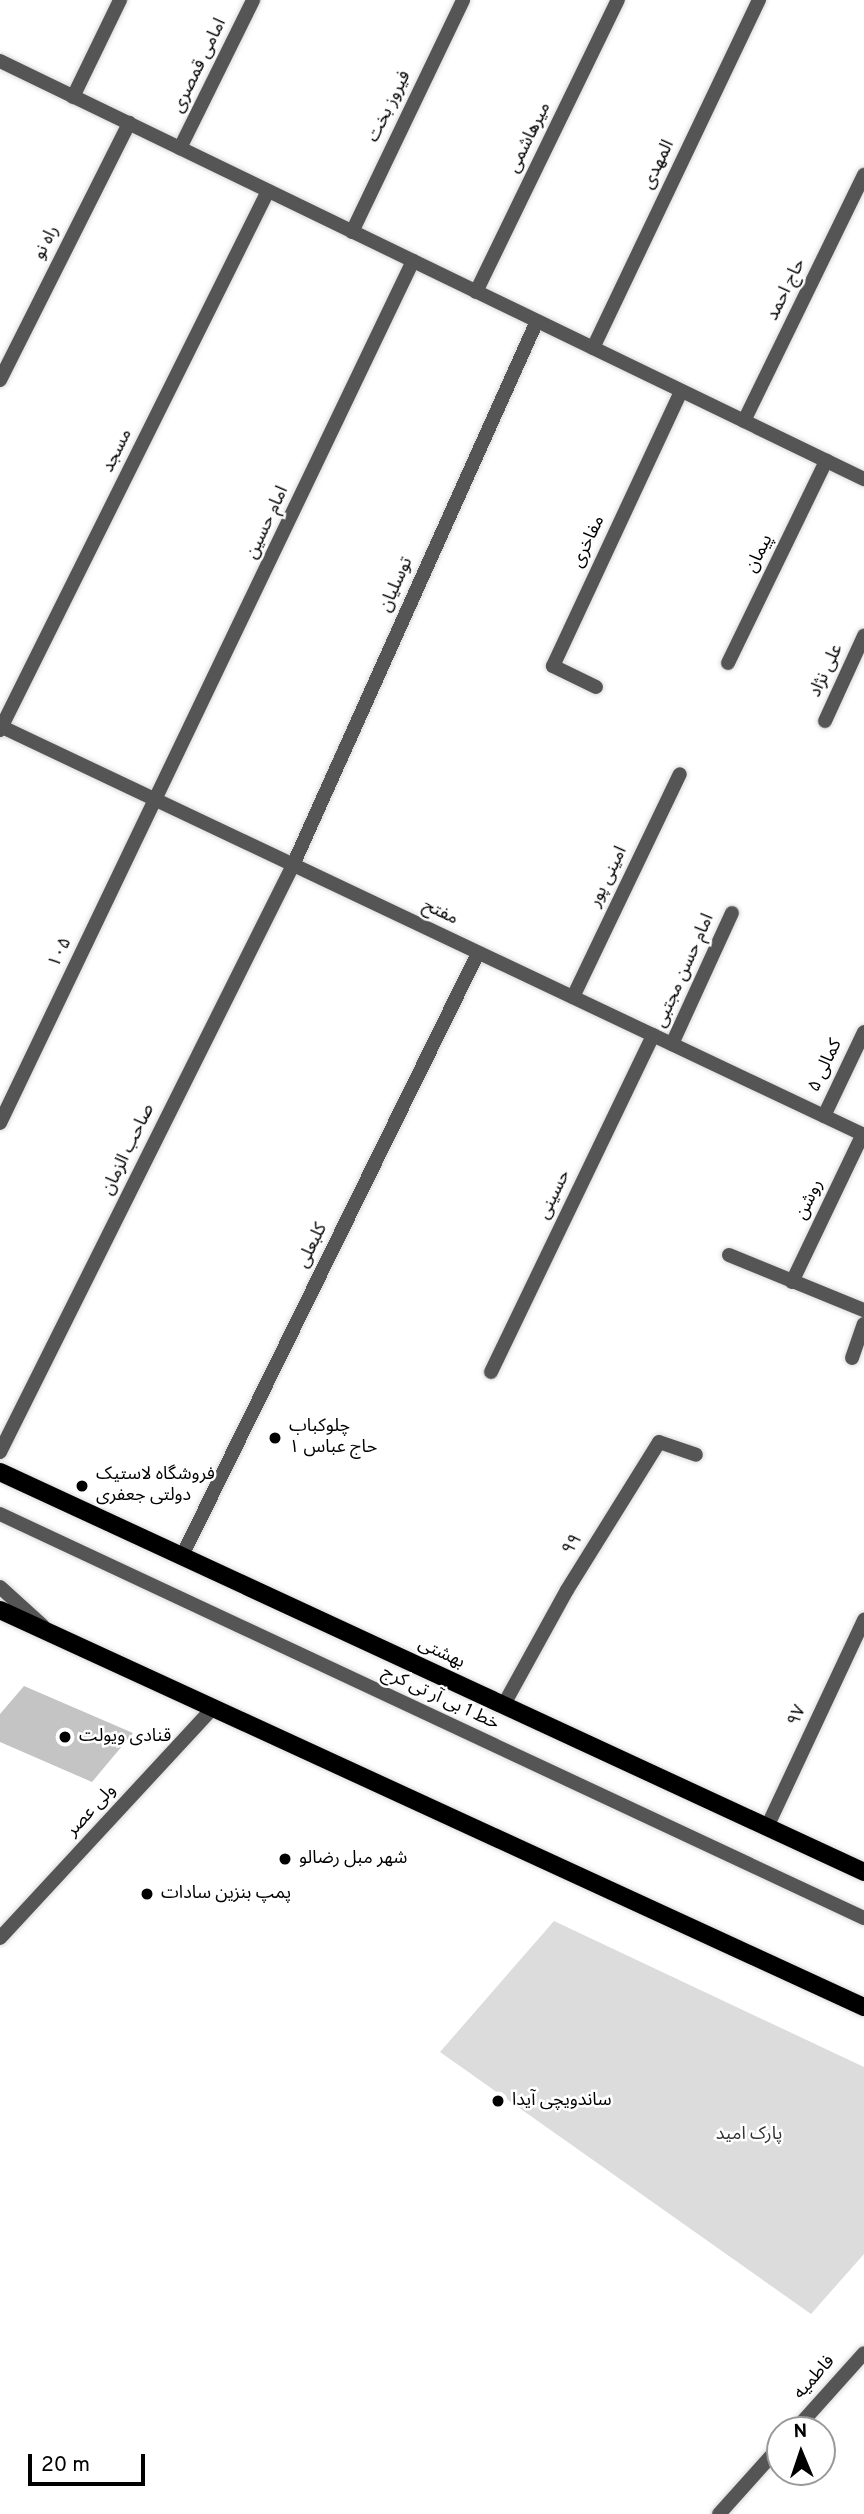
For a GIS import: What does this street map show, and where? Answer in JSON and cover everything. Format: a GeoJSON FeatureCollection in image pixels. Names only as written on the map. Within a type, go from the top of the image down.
{"type":"FeatureCollection","features":[{"type":"Feature","properties":{"kind":"main road","name":"بهشتی"},"geometry":{"type":"LineString","coordinates":[[0,1472],[864,1872]]}},
{"type":"Feature","properties":{"kind":"main road"},"geometry":{"type":"LineString","coordinates":[[0,1610],[211,1710],[864,2007]]}},
{"type":"Feature","properties":{"kind":"street"},"geometry":{"type":"LineString","coordinates":[[73,97],[120,0]]}},
{"type":"Feature","properties":{"kind":"street","name":"امامی قمصری"},"geometry":{"type":"LineString","coordinates":[[180,148],[253,0]]}},
{"type":"Feature","properties":{"kind":"street","name":"فیروز بخت"},"geometry":{"type":"LineString","coordinates":[[352,232],[463,0]]}},
{"type":"Feature","properties":{"kind":"street","name":"میرهاشمی"},"geometry":{"type":"LineString","coordinates":[[476,292],[618,0]]}},
{"type":"Feature","properties":{"kind":"street","name":"المهدی"},"geometry":{"type":"LineString","coordinates":[[593,348],[759,0]]}},
{"type":"Feature","properties":{"kind":"street"},"geometry":{"type":"LineString","coordinates":[[0,61],[864,479]]}},
{"type":"Feature","properties":{"kind":"street","name":"راه نو"},"geometry":{"type":"LineString","coordinates":[[0,380],[129,123]]}},
{"type":"Feature","properties":{"kind":"street","name":"حاج احمد"},"geometry":{"type":"LineString","coordinates":[[744,421],[864,175]]}},
{"type":"Feature","properties":{"kind":"street","name":"مسجد"},"geometry":{"type":"LineString","coordinates":[[0,728],[268,191]]}},
{"type":"Feature","properties":{"kind":"street","name":"امام حسین"},"geometry":{"type":"LineString","coordinates":[[158,801],[413,261]]}},
{"type":"Feature","properties":{"kind":"street","name":"توسلیان"},"geometry":{"type":"LineString","coordinates":[[293,864],[537,321]]}},
{"type":"Feature","properties":{"kind":"street","name":"مفاخری"},"geometry":{"type":"LineString","coordinates":[[596,687],[553,666],[681,391]]}},
{"type":"Feature","properties":{"kind":"street","name":"پیمان"},"geometry":{"type":"LineString","coordinates":[[728,663],[826,461]]}},
{"type":"Feature","properties":{"kind":"street","name":"علی نژاد"},"geometry":{"type":"LineString","coordinates":[[825,721],[864,636]]}},
{"type":"Feature","properties":{"kind":"street","name":"مفتح"},"geometry":{"type":"LineString","coordinates":[[0,728],[863,1135]]}},
{"type":"Feature","properties":{"kind":"street","name":"امینی پور"},"geometry":{"type":"LineString","coordinates":[[573,997],[680,774]]}},
{"type":"Feature","properties":{"kind":"street","name":"۱۰۵"},"geometry":{"type":"LineString","coordinates":[[0,1123],[158,801]]}},
{"type":"Feature","properties":{"kind":"street","name":"صاحب الزمان"},"geometry":{"type":"LineString","coordinates":[[0,1452],[293,864]]}},
{"type":"Feature","properties":{"kind":"street","name":"امام حسن مجتبی"},"geometry":{"type":"LineString","coordinates":[[672,1044],[732,913]]}},
{"type":"Feature","properties":{"kind":"street","name":"کلبعلی"},"geometry":{"type":"LineString","coordinates":[[182,1556],[478,953]]}},
{"type":"Feature","properties":{"kind":"street","name":"۵ کمالی"},"geometry":{"type":"LineString","coordinates":[[824,1116],[864,1032]]}},
{"type":"Feature","properties":{"kind":"street","name":"حسینی"},"geometry":{"type":"LineString","coordinates":[[491,1372],[653,1035]]}},
{"type":"Feature","properties":{"kind":"street","name":"روشن"},"geometry":{"type":"LineString","coordinates":[[792,1282],[863,1135]]}},
{"type":"Feature","properties":{"kind":"street"},"geometry":{"type":"LineString","coordinates":[[729,1255],[864,1310]]}},
{"type":"Feature","properties":{"kind":"street"},"geometry":{"type":"LineString","coordinates":[[852,1358],[864,1324]]}},
{"type":"Feature","properties":{"kind":"street","name":"۹۹"},"geometry":{"type":"LineString","coordinates":[[503,1706],[567,1590],[659,1442],[696,1455]]}},
{"type":"Feature","properties":{"kind":"street","name":"خط 1 بی آر تی کرج"},"geometry":{"type":"LineString","coordinates":[[0,1514],[864,1918]]}},
{"type":"Feature","properties":{"kind":"street"},"geometry":{"type":"LineString","coordinates":[[0,1587],[52,1635]]}},
{"type":"Feature","properties":{"kind":"street","name":"۹۷"},"geometry":{"type":"LineString","coordinates":[[767,1828],[864,1620]]}},
{"type":"Feature","properties":{"kind":"street","name":"ولی عصر"},"geometry":{"type":"LineString","coordinates":[[0,1938],[211,1710]]}},
{"type":"Feature","properties":{"kind":"street","name":"فاطمیه"},"geometry":{"type":"LineString","coordinates":[[808,2416],[864,2353]]}},
{"type":"Feature","properties":{"kind":"street"},"geometry":{"type":"LineString","coordinates":[[719,2514],[766,2462]]}},
{"type":"Feature","properties":{"kind":"green space","name":"پارک امید"},"geometry":{"type":"Polygon","coordinates":[[[554,1921],[864,2067],[864,2254],[811,2314],[440,2052],[554,1921]]]}},
{"type":"Feature","properties":{"kind":"building","name":"قنادی ویولت"},"geometry":{"type":"Polygon","coordinates":[[[24,1686],[133,1733],[92,1782],[0,1742],[0,1714],[24,1686]]]}},
{"type":"Feature","properties":{"kind":"place","name":"چلوکباب حاج عباس ۱"},"geometry":{"type":"Point","coordinates":[275,1438]}},
{"type":"Feature","properties":{"kind":"place","name":"فروشگاه لاستیک دولتی جعفری"},"geometry":{"type":"Point","coordinates":[82,1486]}},
{"type":"Feature","properties":{"kind":"place","name":"قنادی ویولت"},"geometry":{"type":"Point","coordinates":[65,1737]}},
{"type":"Feature","properties":{"kind":"place","name":"شهر مبل رضالو"},"geometry":{"type":"Point","coordinates":[285,1859]}},
{"type":"Feature","properties":{"kind":"place","name":"پمپ بنزین سادات"},"geometry":{"type":"Point","coordinates":[147,1894]}},
{"type":"Feature","properties":{"kind":"place","name":"ساندویچی آیدا"},"geometry":{"type":"Point","coordinates":[498,2101]}}]}
